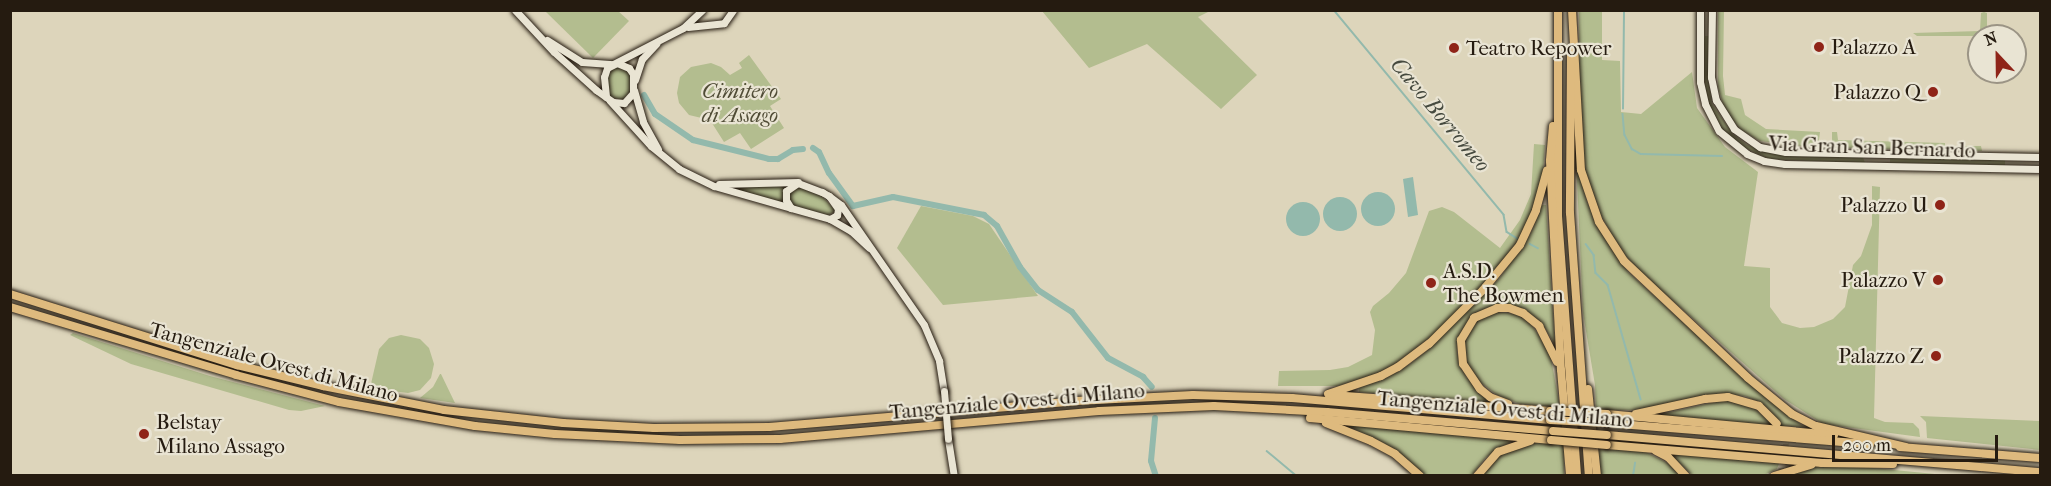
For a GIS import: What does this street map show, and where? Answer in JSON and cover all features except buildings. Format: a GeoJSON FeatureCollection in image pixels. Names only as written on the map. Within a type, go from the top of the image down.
{"type":"FeatureCollection","features":[{"type":"Feature","properties":{"kind":"highway"},"geometry":{"type":"LineString","coordinates":[[1558,10],[1558,216],[1577,476]]}},
{"type":"Feature","properties":{"kind":"highway"},"geometry":{"type":"LineString","coordinates":[[1572,10],[1570,213],[1589,476]]}},
{"type":"Feature","properties":{"kind":"highway"},"geometry":{"type":"LineString","coordinates":[[1572,10],[1581,170],[1593,208],[1615,250],[1642,281],[1777,403],[1816,426],[1906,447]]}},
{"type":"Feature","properties":{"kind":"highway"},"geometry":{"type":"LineString","coordinates":[[1558,75],[1550,161],[1568,476]]}},
{"type":"Feature","properties":{"kind":"highway"},"geometry":{"type":"LineString","coordinates":[[1328,394],[1398,368],[1429,344],[1483,290],[1509,261],[1529,228],[1550,161]]}},
{"type":"Feature","properties":{"kind":"highway","name":"Tangenziale Ovest di Milano"},"geometry":{"type":"LineString","coordinates":[[10,294],[237,365],[323,386],[444,410],[553,423],[674,428],[769,427],[1140,397],[1276,398],[1607,419],[2040,458]]}},
{"type":"Feature","properties":{"kind":"highway","name":"Tangenziale Ovest di Milano"},"geometry":{"type":"LineString","coordinates":[[10,307],[236,375],[339,402],[475,426],[555,435],[651,440],[751,440],[1144,408],[1268,408],[1553,431],[1607,440],[2040,472]]}},
{"type":"Feature","properties":{"kind":"highway"},"geometry":{"type":"LineString","coordinates":[[1550,415],[1523,409],[1490,397],[1471,379],[1463,364],[1460,351],[1463,333],[1470,321],[1478,314],[1494,308],[1509,308],[1523,313],[1539,326],[1547,338],[1561,370]]}},
{"type":"Feature","properties":{"kind":"highway"},"geometry":{"type":"LineString","coordinates":[[1579,343],[1587,382],[1597,476]]}},
{"type":"Feature","properties":{"kind":"highway"},"geometry":{"type":"LineString","coordinates":[[1276,398],[1328,394],[1523,409]]}},
{"type":"Feature","properties":{"kind":"highway"},"geometry":{"type":"LineString","coordinates":[[1607,419],[1705,399],[1728,397],[1759,406],[1777,424]]}},
{"type":"Feature","properties":{"kind":"highway"},"geometry":{"type":"LineString","coordinates":[[1268,408],[1310,418],[1371,441],[1395,454],[1420,476]]}},
{"type":"Feature","properties":{"kind":"highway"},"geometry":{"type":"LineString","coordinates":[[1627,416],[1862,438]]}},
{"type":"Feature","properties":{"kind":"highway"},"geometry":{"type":"LineString","coordinates":[[1310,418],[1547,440],[1607,440],[1644,447],[1822,463],[1932,464]]}},
{"type":"Feature","properties":{"kind":"highway"},"geometry":{"type":"LineString","coordinates":[[1477,476],[1490,459],[1503,449],[1518,443],[1547,440]]}},
{"type":"Feature","properties":{"kind":"highway"},"geometry":{"type":"LineString","coordinates":[[1644,447],[1668,457],[1686,476]]}},
{"type":"Feature","properties":{"kind":"highway"},"geometry":{"type":"LineString","coordinates":[[1774,476],[1822,463]]}},
{"type":"Feature","properties":{"kind":"main road"},"geometry":{"type":"LineString","coordinates":[[515,10],[554,52],[608,99],[618,113],[679,170],[714,186],[830,219],[846,228],[877,256]]}},
{"type":"Feature","properties":{"kind":"main road"},"geometry":{"type":"LineString","coordinates":[[608,99],[604,74],[613,64],[683,28],[703,10],[706,18],[713,24]]}},
{"type":"Feature","properties":{"kind":"main road"},"geometry":{"type":"LineString","coordinates":[[683,28],[727,22],[733,10]]}},
{"type":"Feature","properties":{"kind":"main road","name":"Via Gran San Bernardo"},"geometry":{"type":"LineString","coordinates":[[1700,10],[1701,91],[1710,116],[1725,137],[1747,154],[1772,163],[2040,169]]}},
{"type":"Feature","properties":{"kind":"main road","name":"Via Gran San Bernardo"},"geometry":{"type":"LineString","coordinates":[[1712,10],[1712,85],[1717,104],[1729,124],[1746,140],[1771,150],[2040,158]]}},
{"type":"Feature","properties":{"kind":"main road"},"geometry":{"type":"LineString","coordinates":[[544,39],[582,62],[627,66],[633,74],[643,122],[659,152]]}},
{"type":"Feature","properties":{"kind":"main road"},"geometry":{"type":"LineString","coordinates":[[618,113],[629,99],[642,59],[659,41]]}},
{"type":"Feature","properties":{"kind":"main road"},"geometry":{"type":"LineString","coordinates":[[608,99],[620,104],[629,99]]}},
{"type":"Feature","properties":{"kind":"main road"},"geometry":{"type":"LineString","coordinates":[[694,177],[724,185],[798,183],[829,196],[850,216],[917,313],[930,336],[939,361],[954,476]]}},
{"type":"Feature","properties":{"kind":"main road"},"geometry":{"type":"LineString","coordinates":[[791,208],[786,200],[786,191],[798,183]]}},
{"type":"Feature","properties":{"kind":"main road"},"geometry":{"type":"LineString","coordinates":[[829,196],[838,209],[846,228]]}},
{"type":"Feature","properties":{"kind":"main road"},"geometry":{"type":"LineString","coordinates":[[830,219],[837,215],[838,209]]}},
{"type":"Feature","properties":{"kind":"green space"},"geometry":{"type":"Polygon","coordinates":[[[545,11],[618,11],[629,21],[593,58],[545,11]]]}},
{"type":"Feature","properties":{"kind":"green space"},"geometry":{"type":"Polygon","coordinates":[[[1042,11],[1210,11],[1198,17],[1257,75],[1221,109],[1147,44],[1089,68],[1042,11]]]}},
{"type":"Feature","properties":{"kind":"green space"},"geometry":{"type":"Polygon","coordinates":[[[1579,11],[1602,11],[1602,60],[1620,61],[1621,112],[1641,114],[1692,72],[1697,108],[1725,147],[1758,172],[1744,266],[1770,268],[1770,307],[1782,323],[1800,328],[1814,327],[1833,319],[1845,307],[1853,265],[1861,256],[1872,225],[1872,186],[1880,187],[1874,418],[1885,422],[1913,423],[1919,429],[1920,437],[1823,424],[1784,399],[1638,270],[1621,250],[1599,212],[1585,172],[1580,141],[1579,11]]]}},
{"type":"Feature","properties":{"kind":"green space"},"geometry":{"type":"Polygon","coordinates":[[[1718,11],[1724,11],[1725,95],[1741,99],[1745,115],[1766,129],[1820,132],[1818,148],[1760,141],[1741,130],[1730,117],[1718,87],[1718,11]]]}},
{"type":"Feature","properties":{"kind":"green space"},"geometry":{"type":"Polygon","coordinates":[[[1981,13],[1987,13],[1987,24],[1980,24],[1981,13]]]}},
{"type":"Feature","properties":{"kind":"green space"},"geometry":{"type":"Polygon","coordinates":[[[1967,31],[1967,36],[1917,36],[1913,33],[1967,31]]]}},
{"type":"Feature","properties":{"kind":"green space"},"geometry":{"type":"Polygon","coordinates":[[[1705,36],[1709,36],[1708,79],[1712,104],[1733,134],[1747,145],[1784,155],[1863,157],[1865,163],[1769,159],[1741,146],[1723,131],[1708,106],[1702,62],[1705,36]]]}},
{"type":"Feature","properties":{"kind":"green space","name":"Cimitero di Assago"},"geometry":{"type":"Polygon","coordinates":[[[749,55],[781,99],[770,106],[784,128],[751,149],[740,133],[724,142],[710,120],[689,115],[679,103],[677,93],[680,77],[691,67],[711,63],[721,67],[730,75],[742,68],[739,63],[749,55]]]}},
{"type":"Feature","properties":{"kind":"green space"},"geometry":{"type":"Polygon","coordinates":[[[616,67],[622,67],[630,73],[631,91],[622,100],[610,97],[607,92],[608,72],[616,67]]]}},
{"type":"Feature","properties":{"kind":"green space"},"geometry":{"type":"Polygon","coordinates":[[[1832,132],[1837,132],[1838,140],[1945,143],[1945,146],[1981,146],[1982,151],[1832,148],[1832,132]]]}},
{"type":"Feature","properties":{"kind":"green space","name":"A.S.D. The Bowmen"},"geometry":{"type":"Polygon","coordinates":[[[1534,144],[1545,145],[1543,173],[1529,220],[1515,245],[1486,282],[1433,335],[1393,367],[1365,378],[1337,386],[1278,386],[1279,371],[1330,370],[1348,367],[1372,355],[1375,330],[1370,312],[1373,306],[1389,293],[1406,273],[1429,211],[1442,207],[1454,212],[1500,248],[1520,220],[1531,194],[1534,144]]]}},
{"type":"Feature","properties":{"kind":"green space"},"geometry":{"type":"Polygon","coordinates":[[[1576,158],[1587,202],[1598,226],[1628,272],[1735,370],[1804,427],[1781,426],[1768,409],[1759,402],[1745,396],[1727,394],[1634,410],[1596,410],[1595,385],[1583,313],[1576,158]]]}},
{"type":"Feature","properties":{"kind":"green space"},"geometry":{"type":"Polygon","coordinates":[[[1890,158],[2005,160],[2005,165],[1890,163],[1890,158]]]}},
{"type":"Feature","properties":{"kind":"green space"},"geometry":{"type":"Polygon","coordinates":[[[787,184],[784,203],[731,188],[733,187],[787,184]]]}},
{"type":"Feature","properties":{"kind":"green space"},"geometry":{"type":"Polygon","coordinates":[[[797,186],[819,193],[836,211],[828,215],[793,206],[789,202],[788,191],[797,186]]]}},
{"type":"Feature","properties":{"kind":"green space"},"geometry":{"type":"Polygon","coordinates":[[[1542,205],[1546,205],[1555,345],[1545,328],[1498,305],[1486,308],[1467,322],[1458,340],[1457,353],[1466,377],[1492,403],[1359,392],[1359,388],[1389,376],[1410,364],[1430,348],[1499,279],[1530,235],[1542,205]]]}},
{"type":"Feature","properties":{"kind":"green space"},"geometry":{"type":"Polygon","coordinates":[[[921,206],[973,216],[989,224],[1038,296],[943,305],[897,248],[921,206]]]}},
{"type":"Feature","properties":{"kind":"green space"},"geometry":{"type":"Polygon","coordinates":[[[1500,312],[1515,314],[1527,320],[1549,348],[1560,407],[1520,404],[1497,395],[1480,382],[1468,367],[1464,343],[1476,321],[1500,312]]]}},
{"type":"Feature","properties":{"kind":"green space"},"geometry":{"type":"Polygon","coordinates":[[[73,333],[210,376],[325,406],[301,411],[289,410],[131,364],[70,335],[73,333]]]}},
{"type":"Feature","properties":{"kind":"green space"},"geometry":{"type":"Polygon","coordinates":[[[401,335],[420,339],[429,348],[434,364],[431,378],[420,390],[408,393],[370,388],[379,349],[389,338],[401,335]]]}},
{"type":"Feature","properties":{"kind":"green space"},"geometry":{"type":"Polygon","coordinates":[[[440,374],[455,403],[420,398],[433,387],[440,374]]]}},
{"type":"Feature","properties":{"kind":"green space"},"geometry":{"type":"Polygon","coordinates":[[[1724,400],[1753,407],[1773,425],[1653,416],[1724,400]]]}},
{"type":"Feature","properties":{"kind":"green space"},"geometry":{"type":"Polygon","coordinates":[[[1920,416],[2040,421],[2040,450],[1927,438],[1926,422],[1920,416]]]}},
{"type":"Feature","properties":{"kind":"green space"},"geometry":{"type":"Polygon","coordinates":[[[1351,424],[1514,440],[1486,457],[1472,475],[1425,475],[1384,443],[1350,427],[1351,424]]]}},
{"type":"Feature","properties":{"kind":"green space"},"geometry":{"type":"Polygon","coordinates":[[[1535,442],[1564,443],[1564,475],[1480,476],[1495,459],[1506,452],[1535,442]]]}},
{"type":"Feature","properties":{"kind":"green space"},"geometry":{"type":"Polygon","coordinates":[[[1598,447],[1642,450],[1675,467],[1682,475],[1601,475],[1598,447]]]}},
{"type":"Feature","properties":{"kind":"green space"},"geometry":{"type":"Polygon","coordinates":[[[1668,452],[1780,461],[1777,469],[1764,475],[1692,475],[1668,452]]]}},
{"type":"Feature","properties":{"kind":"green space"},"geometry":{"type":"Polygon","coordinates":[[[1814,466],[1853,466],[1945,475],[1987,475],[1785,476],[1814,466]]]}},
{"type":"Feature","properties":{"kind":"water"},"geometry":{"type":"Polygon","coordinates":[[[1413,177],[1418,215],[1408,217],[1403,179],[1413,177]]]}},
{"type":"Feature","properties":{"kind":"water"},"geometry":{"type":"Polygon","coordinates":[[[1378,192],[1390,197],[1395,209],[1390,221],[1378,226],[1366,221],[1361,209],[1366,197],[1378,192]]]}},
{"type":"Feature","properties":{"kind":"water"},"geometry":{"type":"Polygon","coordinates":[[[1340,197],[1352,202],[1357,214],[1352,226],[1340,231],[1328,226],[1323,214],[1328,202],[1340,197]]]}},
{"type":"Feature","properties":{"kind":"water"},"geometry":{"type":"Polygon","coordinates":[[[1303,202],[1315,207],[1320,219],[1315,231],[1303,236],[1291,231],[1286,219],[1291,207],[1303,202]]]}},
{"type":"Feature","properties":{"kind":"waterway","name":"Cavo Borromeo"},"geometry":{"type":"LineString","coordinates":[[1334,10],[1504,215],[1507,232],[1518,239]]}},
{"type":"Feature","properties":{"kind":"waterway"},"geometry":{"type":"LineString","coordinates":[[1623,109],[1624,10]]}},
{"type":"Feature","properties":{"kind":"waterway"},"geometry":{"type":"LineString","coordinates":[[644,95],[655,114],[693,140],[769,159],[778,159],[793,150],[803,149]]}},
{"type":"Feature","properties":{"kind":"waterway"},"geometry":{"type":"LineString","coordinates":[[1623,114],[1625,135],[1632,149],[1641,154],[1722,156]]}},
{"type":"Feature","properties":{"kind":"waterway"},"geometry":{"type":"LineString","coordinates":[[813,148],[819,152],[829,173],[853,206],[893,197],[984,215],[997,226],[1020,267],[1038,290],[1072,312],[1108,358],[1143,377],[1152,387]]}},
{"type":"Feature","properties":{"kind":"waterway","name":"Cavo Borromeo"},"geometry":{"type":"LineString","coordinates":[[1530,244],[1538,248]]}},
{"type":"Feature","properties":{"kind":"waterway","name":"Cavo Borromeo"},"geometry":{"type":"LineString","coordinates":[[1586,244],[1594,255],[1596,273],[1608,285],[1641,399]]}},
{"type":"Feature","properties":{"kind":"waterway"},"geometry":{"type":"LineString","coordinates":[[1155,418],[1151,461],[1156,476]]}},
{"type":"Feature","properties":{"kind":"waterway"},"geometry":{"type":"LineString","coordinates":[[1267,451],[1297,476]]}},
{"type":"Feature","properties":{"kind":"waterway","name":"Cavo Borromeo"},"geometry":{"type":"LineString","coordinates":[[1633,476],[1635,463]]}},
{"type":"Feature","properties":{"kind":"tunnel"},"geometry":{"type":"LineString","coordinates":[[1781,476],[1786,452],[1782,432]]}},
{"type":"Feature","properties":{"kind":"place","name":"Palazzo A"},"geometry":{"type":"Point","coordinates":[1819,47]}},
{"type":"Feature","properties":{"kind":"place","name":"Teatro Repower"},"geometry":{"type":"Point","coordinates":[1454,48]}},
{"type":"Feature","properties":{"kind":"place","name":"Palazzo Q"},"geometry":{"type":"Point","coordinates":[1933,92]}},
{"type":"Feature","properties":{"kind":"place","name":"Palazzo U"},"geometry":{"type":"Point","coordinates":[1940,205]}},
{"type":"Feature","properties":{"kind":"place","name":"Palazzo V"},"geometry":{"type":"Point","coordinates":[1938,280]}},
{"type":"Feature","properties":{"kind":"place","name":"A.S.D. The Bowmen"},"geometry":{"type":"Point","coordinates":[1431,283]}},
{"type":"Feature","properties":{"kind":"place","name":"Palazzo Z"},"geometry":{"type":"Point","coordinates":[1936,356]}},
{"type":"Feature","properties":{"kind":"place","name":"Belstay Milano Assago"},"geometry":{"type":"Point","coordinates":[144,434]}}]}
